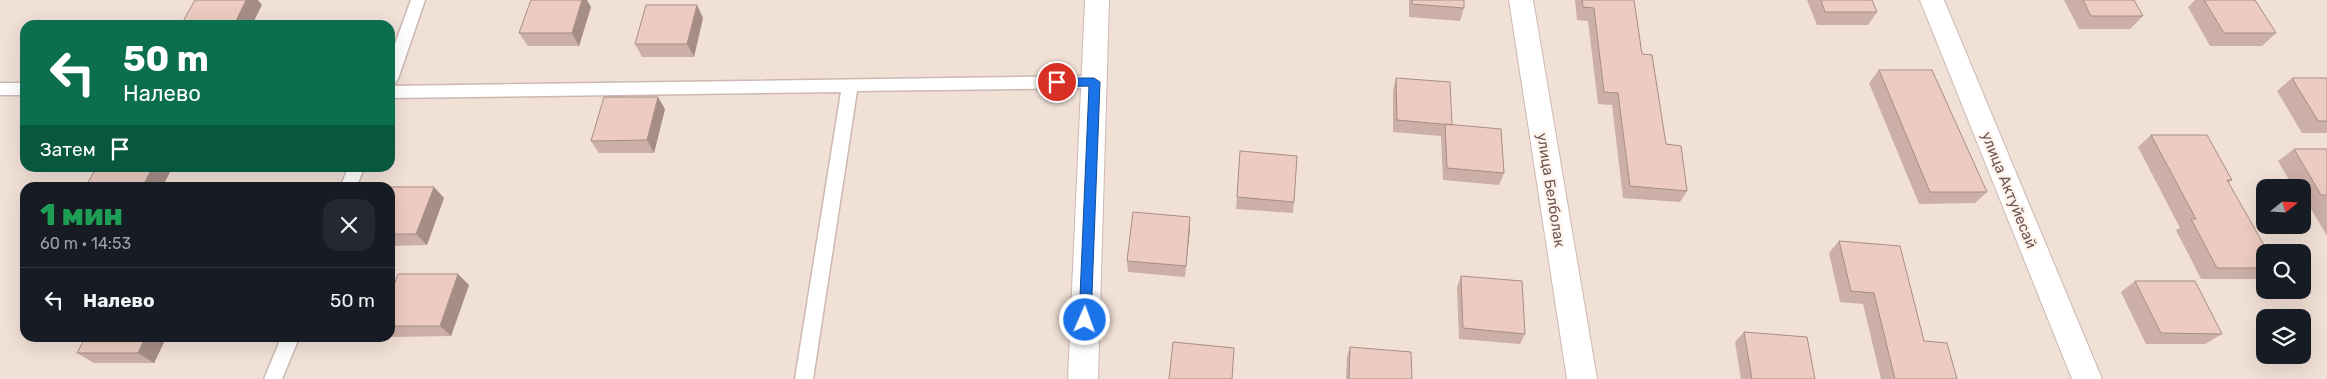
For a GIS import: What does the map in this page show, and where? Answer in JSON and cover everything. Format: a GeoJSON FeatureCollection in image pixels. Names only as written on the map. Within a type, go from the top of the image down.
{"type":"FeatureCollection","features":[{"type":"Feature","properties":{"kind":"street"},"geometry":{"type":"LineString","coordinates":[[1083,379],[1097,0]]}},
{"type":"Feature","properties":{"kind":"street","name":"улица Белболак"},"geometry":{"type":"LineString","coordinates":[[1521,0],[1582,379]]}},
{"type":"Feature","properties":{"kind":"street","name":"улица Актуйесай"},"geometry":{"type":"LineString","coordinates":[[1932,0],[2087,379]]}},
{"type":"Feature","properties":{"kind":"lane"},"geometry":{"type":"LineString","coordinates":[[395,66],[418,0]]}},
{"type":"Feature","properties":{"kind":"lane"},"geometry":{"type":"LineString","coordinates":[[395,92],[1094,82]]}},
{"type":"Feature","properties":{"kind":"lane"},"geometry":{"type":"LineString","coordinates":[[804,379],[850,85]]}},
{"type":"Feature","properties":{"kind":"lane"},"geometry":{"type":"LineString","coordinates":[[0,89],[20,89]]}},
{"type":"Feature","properties":{"kind":"lane"},"geometry":{"type":"LineString","coordinates":[[274,379],[288,342]]}},
{"type":"Feature","properties":{"kind":"shaded area"},"geometry":{"type":"Polygon","coordinates":[[[0,0],[2327,0],[2327,379],[0,379],[0,0]]]}},
{"type":"Feature","properties":{"kind":"building"},"geometry":{"type":"Polygon","coordinates":[[[195,0],[246,0],[236,20],[184,20],[195,0]]]}},
{"type":"Feature","properties":{"kind":"building"},"geometry":{"type":"Polygon","coordinates":[[[531,0],[582,0],[572,33],[519,33],[531,0]]]}},
{"type":"Feature","properties":{"kind":"building"},"geometry":{"type":"Polygon","coordinates":[[[1412,0],[1464,0],[1464,8],[1412,4],[1412,0]]]}},
{"type":"Feature","properties":{"kind":"building"},"geometry":{"type":"Polygon","coordinates":[[[1582,0],[1634,0],[1642,54],[1652,55],[1666,144],[1681,146],[1687,191],[1630,186],[1618,93],[1604,92],[1594,8],[1583,7],[1582,0]]]}},
{"type":"Feature","properties":{"kind":"building"},"geometry":{"type":"Polygon","coordinates":[[[1821,0],[1872,0],[1877,12],[1825,12],[1821,0]]]}},
{"type":"Feature","properties":{"kind":"building"},"geometry":{"type":"Polygon","coordinates":[[[2083,0],[2134,0],[2143,16],[2091,16],[2083,0]]]}},
{"type":"Feature","properties":{"kind":"building"},"geometry":{"type":"Polygon","coordinates":[[[2204,0],[2255,0],[2276,33],[2224,33],[2204,0]]]}},
{"type":"Feature","properties":{"kind":"building"},"geometry":{"type":"Polygon","coordinates":[[[646,5],[697,5],[687,44],[635,44],[646,5]]]}},
{"type":"Feature","properties":{"kind":"building"},"geometry":{"type":"Polygon","coordinates":[[[1879,70],[1932,70],[1987,192],[1930,192],[1879,70]]]}},
{"type":"Feature","properties":{"kind":"building"},"geometry":{"type":"Polygon","coordinates":[[[1396,78],[1450,82],[1452,125],[1397,120],[1396,78]]]}},
{"type":"Feature","properties":{"kind":"building"},"geometry":{"type":"Polygon","coordinates":[[[2292,78],[2327,78],[2327,121],[2318,121],[2292,78]]]}},
{"type":"Feature","properties":{"kind":"building"},"geometry":{"type":"Polygon","coordinates":[[[604,97],[658,97],[647,140],[591,141],[604,97]]]}},
{"type":"Feature","properties":{"kind":"building"},"geometry":{"type":"Polygon","coordinates":[[[1445,124],[1501,129],[1504,173],[1447,168],[1445,124]]]}},
{"type":"Feature","properties":{"kind":"building"},"geometry":{"type":"Polygon","coordinates":[[[2151,135],[2207,135],[2232,180],[2227,180],[2256,234],[2263,244],[2256,244],[2256,268],[2217,268],[2191,219],[2196,219],[2151,135]]]}},
{"type":"Feature","properties":{"kind":"building"},"geometry":{"type":"Polygon","coordinates":[[[2294,149],[2327,149],[2327,195],[2321,195],[2294,149]]]}},
{"type":"Feature","properties":{"kind":"building"},"geometry":{"type":"Polygon","coordinates":[[[1240,151],[1297,156],[1294,202],[1237,197],[1240,151]]]}},
{"type":"Feature","properties":{"kind":"building"},"geometry":{"type":"Polygon","coordinates":[[[94,172],[150,172],[145,182],[88,182],[94,172]]]}},
{"type":"Feature","properties":{"kind":"building"},"geometry":{"type":"Polygon","coordinates":[[[395,187],[434,187],[416,234],[395,234],[395,187]]]}},
{"type":"Feature","properties":{"kind":"building"},"geometry":{"type":"Polygon","coordinates":[[[1133,212],[1190,217],[1186,266],[1127,261],[1133,212]]]}},
{"type":"Feature","properties":{"kind":"building"},"geometry":{"type":"Polygon","coordinates":[[[1839,241],[1900,246],[1924,341],[1947,343],[1957,379],[1895,379],[1874,293],[1851,291],[1839,241]]]}},
{"type":"Feature","properties":{"kind":"building"},"geometry":{"type":"Polygon","coordinates":[[[398,274],[458,274],[440,326],[395,326],[395,283],[398,274]]]}},
{"type":"Feature","properties":{"kind":"building"},"geometry":{"type":"Polygon","coordinates":[[[1461,276],[1522,281],[1525,334],[1463,328],[1461,276]]]}},
{"type":"Feature","properties":{"kind":"building"},"geometry":{"type":"Polygon","coordinates":[[[2135,281],[2195,281],[2222,334],[2161,333],[2135,281]]]}},
{"type":"Feature","properties":{"kind":"building"},"geometry":{"type":"Polygon","coordinates":[[[1744,332],[1807,337],[1815,379],[1752,379],[1744,332]]]}},
{"type":"Feature","properties":{"kind":"building"},"geometry":{"type":"Polygon","coordinates":[[[83,342],[143,342],[138,353],[77,353],[83,342]]]}},
{"type":"Feature","properties":{"kind":"building"},"geometry":{"type":"Polygon","coordinates":[[[1173,342],[1234,348],[1232,379],[1169,379],[1173,342]]]}},
{"type":"Feature","properties":{"kind":"building"},"geometry":{"type":"Polygon","coordinates":[[[1350,347],[1411,352],[1412,379],[1349,379],[1350,347]]]}},
{"type":"Feature","properties":{"kind":"route"},"geometry":{"type":"LineString","coordinates":[[1057,82],[1094,82],[1085,320]]}}]}
